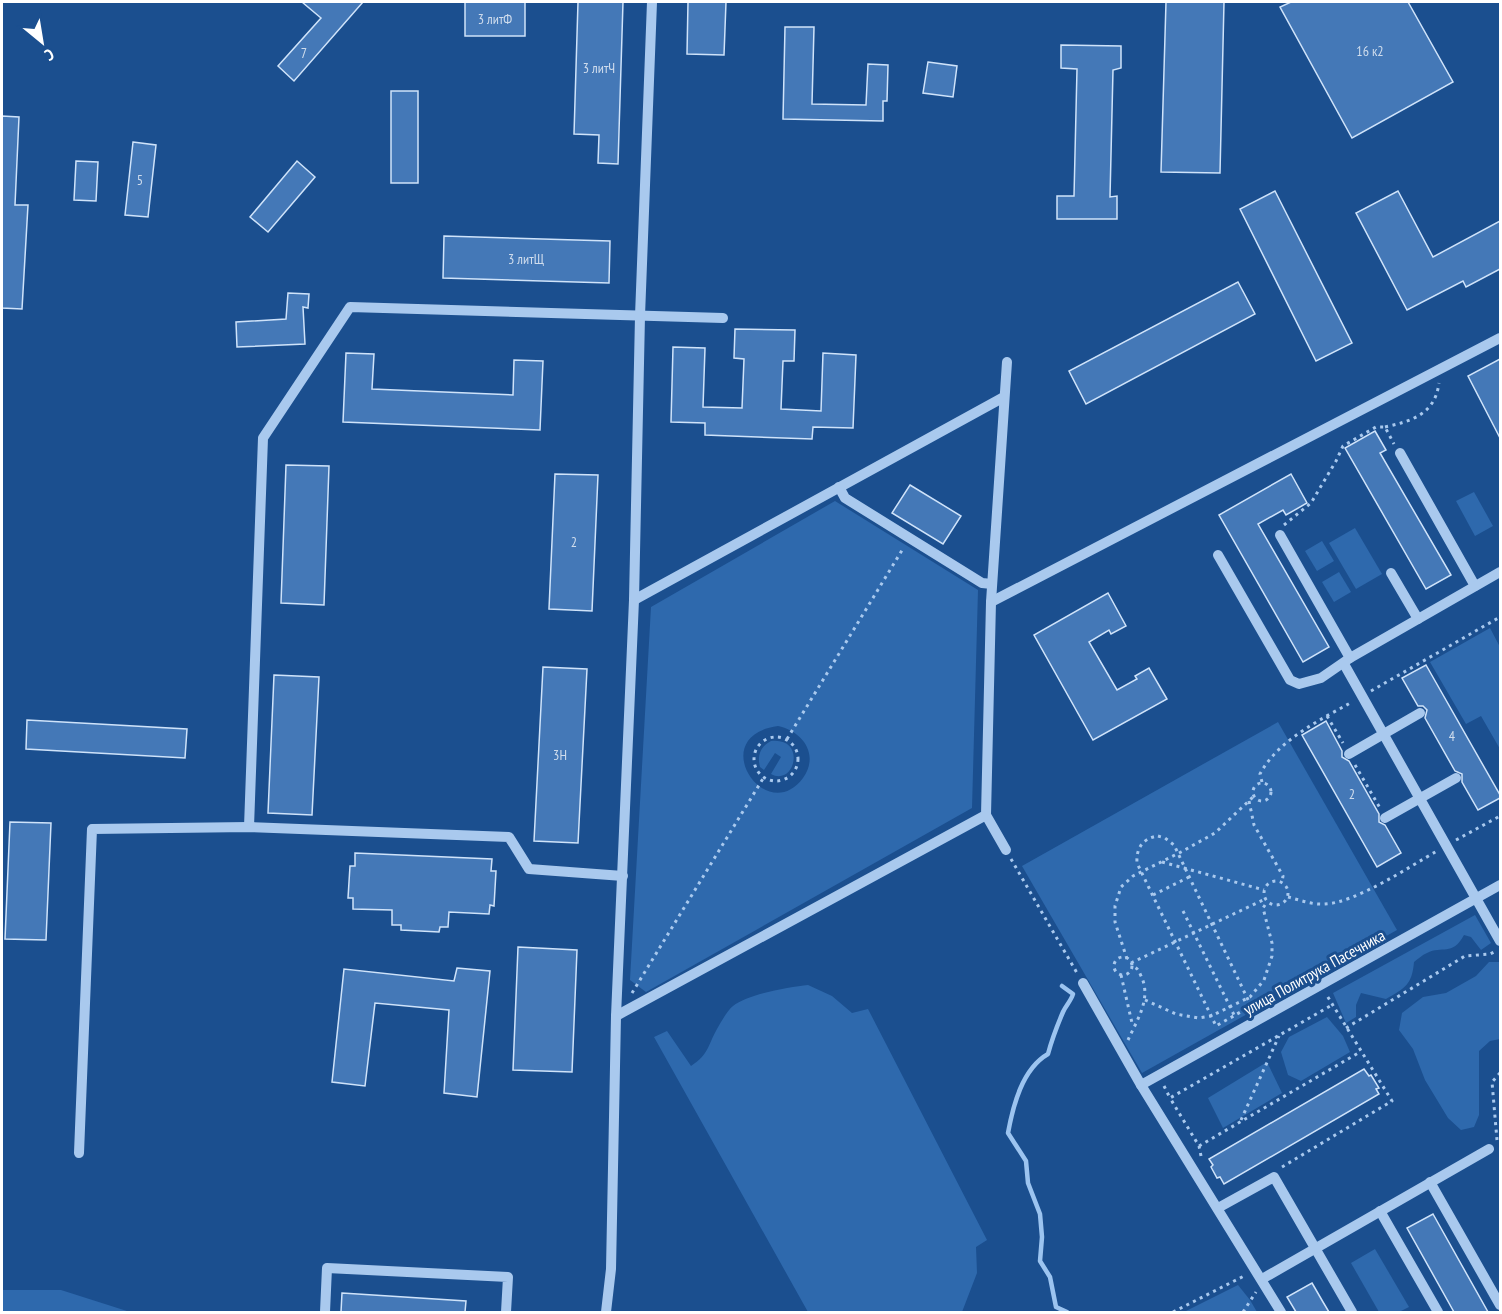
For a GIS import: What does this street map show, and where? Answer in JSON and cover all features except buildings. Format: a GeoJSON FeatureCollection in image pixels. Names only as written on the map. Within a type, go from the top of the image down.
{"type":"FeatureCollection","features":[{"type":"Feature","properties":{"kind":"street"},"geometry":{"type":"LineString","coordinates":[[606,1312],[611,1269],[616,1017],[634,600],[640,316],[652,2]]}},
{"type":"Feature","properties":{"kind":"street"},"geometry":{"type":"LineString","coordinates":[[249,827],[263,438],[351,307],[723,318]]}},
{"type":"Feature","properties":{"kind":"street"},"geometry":{"type":"LineString","coordinates":[[991,602],[1500,338]]}},
{"type":"Feature","properties":{"kind":"street"},"geometry":{"type":"LineString","coordinates":[[1006,850],[986,815],[991,602],[1007,362]]}},
{"type":"Feature","properties":{"kind":"street"},"geometry":{"type":"LineString","coordinates":[[634,600],[1004,397]]}},
{"type":"Feature","properties":{"kind":"street"},"geometry":{"type":"LineString","coordinates":[[1400,453],[1475,586]]}},
{"type":"Feature","properties":{"kind":"street"},"geometry":{"type":"LineString","coordinates":[[839,488],[845,498],[982,583],[992,584]]}},
{"type":"Feature","properties":{"kind":"street"},"geometry":{"type":"LineString","coordinates":[[1280,535],[1347,661],[1362,696],[1500,941]]}},
{"type":"Feature","properties":{"kind":"street"},"geometry":{"type":"LineString","coordinates":[[1218,555],[1290,680],[1299,684],[1321,678],[1500,572]]}},
{"type":"Feature","properties":{"kind":"street"},"geometry":{"type":"LineString","coordinates":[[1392,573],[1418,619]]}},
{"type":"Feature","properties":{"kind":"street"},"geometry":{"type":"LineString","coordinates":[[1349,754],[1420,713]]}},
{"type":"Feature","properties":{"kind":"street"},"geometry":{"type":"LineString","coordinates":[[1385,818],[1456,778]]}},
{"type":"Feature","properties":{"kind":"street"},"geometry":{"type":"LineString","coordinates":[[616,1017],[986,815]]}},
{"type":"Feature","properties":{"kind":"street"},"geometry":{"type":"LineString","coordinates":[[79,1153],[92,829],[249,827],[509,837],[529,869],[622,876]]}},
{"type":"Feature","properties":{"kind":"street","name":"улица Политрука Пасечника"},"geometry":{"type":"LineString","coordinates":[[1141,1084],[1500,885]]}},
{"type":"Feature","properties":{"kind":"street"},"geometry":{"type":"LineString","coordinates":[[1083,983],[1141,1084],[1281,1312]]}},
{"type":"Feature","properties":{"kind":"street"},"geometry":{"type":"LineString","coordinates":[[1262,1279],[1493,1146]]}},
{"type":"Feature","properties":{"kind":"street"},"geometry":{"type":"LineString","coordinates":[[1218,1208],[1274,1176],[1352,1312]]}},
{"type":"Feature","properties":{"kind":"street"},"geometry":{"type":"LineString","coordinates":[[1430,1182],[1500,1305]]}},
{"type":"Feature","properties":{"kind":"street"},"geometry":{"type":"LineString","coordinates":[[1380,1211],[1438,1312]]}},
{"type":"Feature","properties":{"kind":"street"},"geometry":{"type":"LineString","coordinates":[[324,1312],[327,1268],[508,1277],[506,1312]]}},
{"type":"Feature","properties":{"kind":"path"},"geometry":{"type":"LineString","coordinates":[[1280,535],[1284,525],[1311,503],[1343,446],[1376,427],[1403,423],[1421,415],[1432,405],[1437,394],[1441,369]]}},
{"type":"Feature","properties":{"kind":"path"},"geometry":{"type":"LineString","coordinates":[[1385,427],[1400,453]]}},
{"type":"Feature","properties":{"kind":"path"},"geometry":{"type":"LineString","coordinates":[[787,739],[909,538]]}},
{"type":"Feature","properties":{"kind":"path"},"geometry":{"type":"LineString","coordinates":[[1253,797],[1262,802],[1270,797],[1270,787],[1262,782],[1260,774],[1274,754],[1296,737],[1327,716],[1500,617]]}},
{"type":"Feature","properties":{"kind":"path"},"geometry":{"type":"LineString","coordinates":[[1327,716],[1385,818]]}},
{"type":"Feature","properties":{"kind":"path"},"geometry":{"type":"LineString","coordinates":[[777,736],[787,739],[796,748],[799,756],[795,771],[783,780],[775,781],[764,777],[756,769],[754,761],[757,746],[770,737],[777,736]]}},
{"type":"Feature","properties":{"kind":"path"},"geometry":{"type":"LineString","coordinates":[[629,996],[764,777]]}},
{"type":"Feature","properties":{"kind":"path"},"geometry":{"type":"LineString","coordinates":[[1123,1052],[1145,1000],[1144,982],[1127,958],[1115,922],[1115,906],[1121,887],[1141,871],[1215,833],[1253,797],[1254,787],[1262,782]]}},
{"type":"Feature","properties":{"kind":"path"},"geometry":{"type":"LineString","coordinates":[[1249,801],[1254,825],[1283,876],[1282,882]]}},
{"type":"Feature","properties":{"kind":"path"},"geometry":{"type":"LineString","coordinates":[[1288,897],[1303,902],[1324,904],[1347,900],[1500,816]]}},
{"type":"Feature","properties":{"kind":"path"},"geometry":{"type":"LineString","coordinates":[[1151,837],[1165,838],[1174,845],[1178,854],[1251,1006],[1216,1026],[1137,863],[1137,851],[1140,845],[1151,837]]}},
{"type":"Feature","properties":{"kind":"path"},"geometry":{"type":"LineString","coordinates":[[1006,850],[1083,983]]}},
{"type":"Feature","properties":{"kind":"path"},"geometry":{"type":"LineString","coordinates":[[1161,862],[1264,890]]}},
{"type":"Feature","properties":{"kind":"path"},"geometry":{"type":"LineString","coordinates":[[1153,895],[1189,878]]}},
{"type":"Feature","properties":{"kind":"path"},"geometry":{"type":"LineString","coordinates":[[1264,890],[1273,881],[1282,882],[1288,889],[1288,897],[1281,905],[1276,906],[1266,900]]}},
{"type":"Feature","properties":{"kind":"path"},"geometry":{"type":"LineString","coordinates":[[1145,1000],[1187,1017],[1211,1016],[1248,999],[1256,992],[1271,963],[1272,943],[1263,908],[1266,900],[1264,890]]}},
{"type":"Feature","properties":{"kind":"path"},"geometry":{"type":"LineString","coordinates":[[1121,975],[1129,973],[1132,965],[1176,942],[1266,900]]}},
{"type":"Feature","properties":{"kind":"path"},"geometry":{"type":"LineString","coordinates":[[1183,911],[1242,1029]]}},
{"type":"Feature","properties":{"kind":"path"},"geometry":{"type":"LineString","coordinates":[[1346,1028],[1465,956],[1490,954],[1500,948]]}},
{"type":"Feature","properties":{"kind":"path"},"geometry":{"type":"LineString","coordinates":[[1127,958],[1121,958],[1115,963],[1115,970],[1121,975],[1132,1023],[1135,1024]]}},
{"type":"Feature","properties":{"kind":"path"},"geometry":{"type":"LineString","coordinates":[[1274,1176],[1285,1164],[1392,1101],[1374,1068],[1360,1052],[1321,985]]}},
{"type":"Feature","properties":{"kind":"path"},"geometry":{"type":"LineString","coordinates":[[1201,1158],[1199,1146],[1170,1098],[1332,1005]]}},
{"type":"Feature","properties":{"kind":"path"},"geometry":{"type":"LineString","coordinates":[[1240,1122],[1280,1035]]}},
{"type":"Feature","properties":{"kind":"path"},"geometry":{"type":"LineString","coordinates":[[1199,1146],[1360,1052]]}},
{"type":"Feature","properties":{"kind":"path"},"geometry":{"type":"LineString","coordinates":[[1493,1146],[1496,1137],[1492,1082],[1499,1073]]}},
{"type":"Feature","properties":{"kind":"path"},"geometry":{"type":"LineString","coordinates":[[1173,1312],[1247,1275],[1262,1279],[1243,1312]]}},
{"type":"Feature","properties":{"kind":"shaded area"},"geometry":{"type":"Polygon","coordinates":[[[1474,492],[1493,526],[1475,536],[1456,501],[1474,492]]]}},
{"type":"Feature","properties":{"kind":"shaded area"},"geometry":{"type":"Polygon","coordinates":[[[835,501],[978,590],[972,808],[646,992],[630,980],[651,607],[835,501]],[[778,726],[756,733],[745,745],[744,760],[749,774],[759,786],[773,792],[788,791],[803,778],[810,760],[809,752],[801,738],[778,726]]]}},
{"type":"Feature","properties":{"kind":"shaded area"},"geometry":{"type":"Polygon","coordinates":[[[1355,528],[1382,574],[1356,589],[1329,543],[1355,528]]]}},
{"type":"Feature","properties":{"kind":"shaded area"},"geometry":{"type":"Polygon","coordinates":[[[1322,541],[1334,561],[1317,571],[1305,551],[1322,541]]]}},
{"type":"Feature","properties":{"kind":"shaded area"},"geometry":{"type":"Polygon","coordinates":[[[1339,572],[1351,592],[1334,602],[1322,582],[1339,572]]]}},
{"type":"Feature","properties":{"kind":"shaded area"},"geometry":{"type":"Polygon","coordinates":[[[1490,628],[1500,647],[1500,749],[1481,716],[1466,724],[1430,662],[1490,628]]]}},
{"type":"Feature","properties":{"kind":"shaded area"},"geometry":{"type":"Polygon","coordinates":[[[1278,722],[1397,930],[1142,1073],[1022,866],[1278,722]]]}},
{"type":"Feature","properties":{"kind":"shaded area"},"geometry":{"type":"Polygon","coordinates":[[[771,741],[782,742],[790,746],[794,761],[786,774],[779,776],[771,774],[781,757],[775,753],[764,770],[760,767],[760,752],[771,741]]]}},
{"type":"Feature","properties":{"kind":"shaded area"},"geometry":{"type":"Polygon","coordinates":[[[1475,915],[1491,943],[1481,950],[1471,937],[1464,935],[1460,942],[1451,948],[1425,954],[1414,962],[1409,981],[1403,989],[1386,999],[1361,993],[1356,1005],[1356,1017],[1346,1023],[1333,993],[1475,915]]]}},
{"type":"Feature","properties":{"kind":"shaded area"},"geometry":{"type":"Polygon","coordinates":[[[1489,962],[1500,962],[1500,1039],[1490,1041],[1479,1051],[1479,1115],[1474,1127],[1461,1130],[1448,1118],[1425,1080],[1413,1049],[1399,1030],[1402,1013],[1423,997],[1446,993],[1476,976],[1489,962]]]}},
{"type":"Feature","properties":{"kind":"shaded area"},"geometry":{"type":"Polygon","coordinates":[[[808,985],[832,996],[852,1013],[868,1009],[987,1240],[976,1247],[977,1273],[962,1312],[808,1312],[654,1037],[667,1031],[691,1066],[704,1054],[722,1020],[733,1006],[758,995],[808,985]]]}},
{"type":"Feature","properties":{"kind":"shaded area"},"geometry":{"type":"Polygon","coordinates":[[[1327,1017],[1343,1036],[1350,1052],[1301,1081],[1288,1075],[1281,1052],[1289,1037],[1327,1017]]]}},
{"type":"Feature","properties":{"kind":"shaded area"},"geometry":{"type":"Polygon","coordinates":[[[1267,1062],[1282,1093],[1223,1128],[1208,1098],[1267,1062]]]}},
{"type":"Feature","properties":{"kind":"shaded area"},"geometry":{"type":"Polygon","coordinates":[[[1375,1249],[1409,1307],[1399,1312],[1379,1312],[1351,1263],[1375,1249]]]}},
{"type":"Feature","properties":{"kind":"shaded area"},"geometry":{"type":"Polygon","coordinates":[[[1238,1285],[1257,1312],[1184,1312],[1238,1285]]]}},
{"type":"Feature","properties":{"kind":"shaded area"},"geometry":{"type":"Polygon","coordinates":[[[2,1290],[61,1290],[130,1312],[2,1312],[2,1290]]]}},
{"type":"Feature","properties":{"kind":"waterway"},"geometry":{"type":"LineString","coordinates":[[1062,986],[1073,994],[1061,1017],[1048,1054],[1031,1069],[1025,1078],[1008,1133],[1026,1161],[1028,1183],[1040,1214],[1042,1237],[1040,1261],[1050,1277],[1056,1307],[1067,1312]]}}]}
